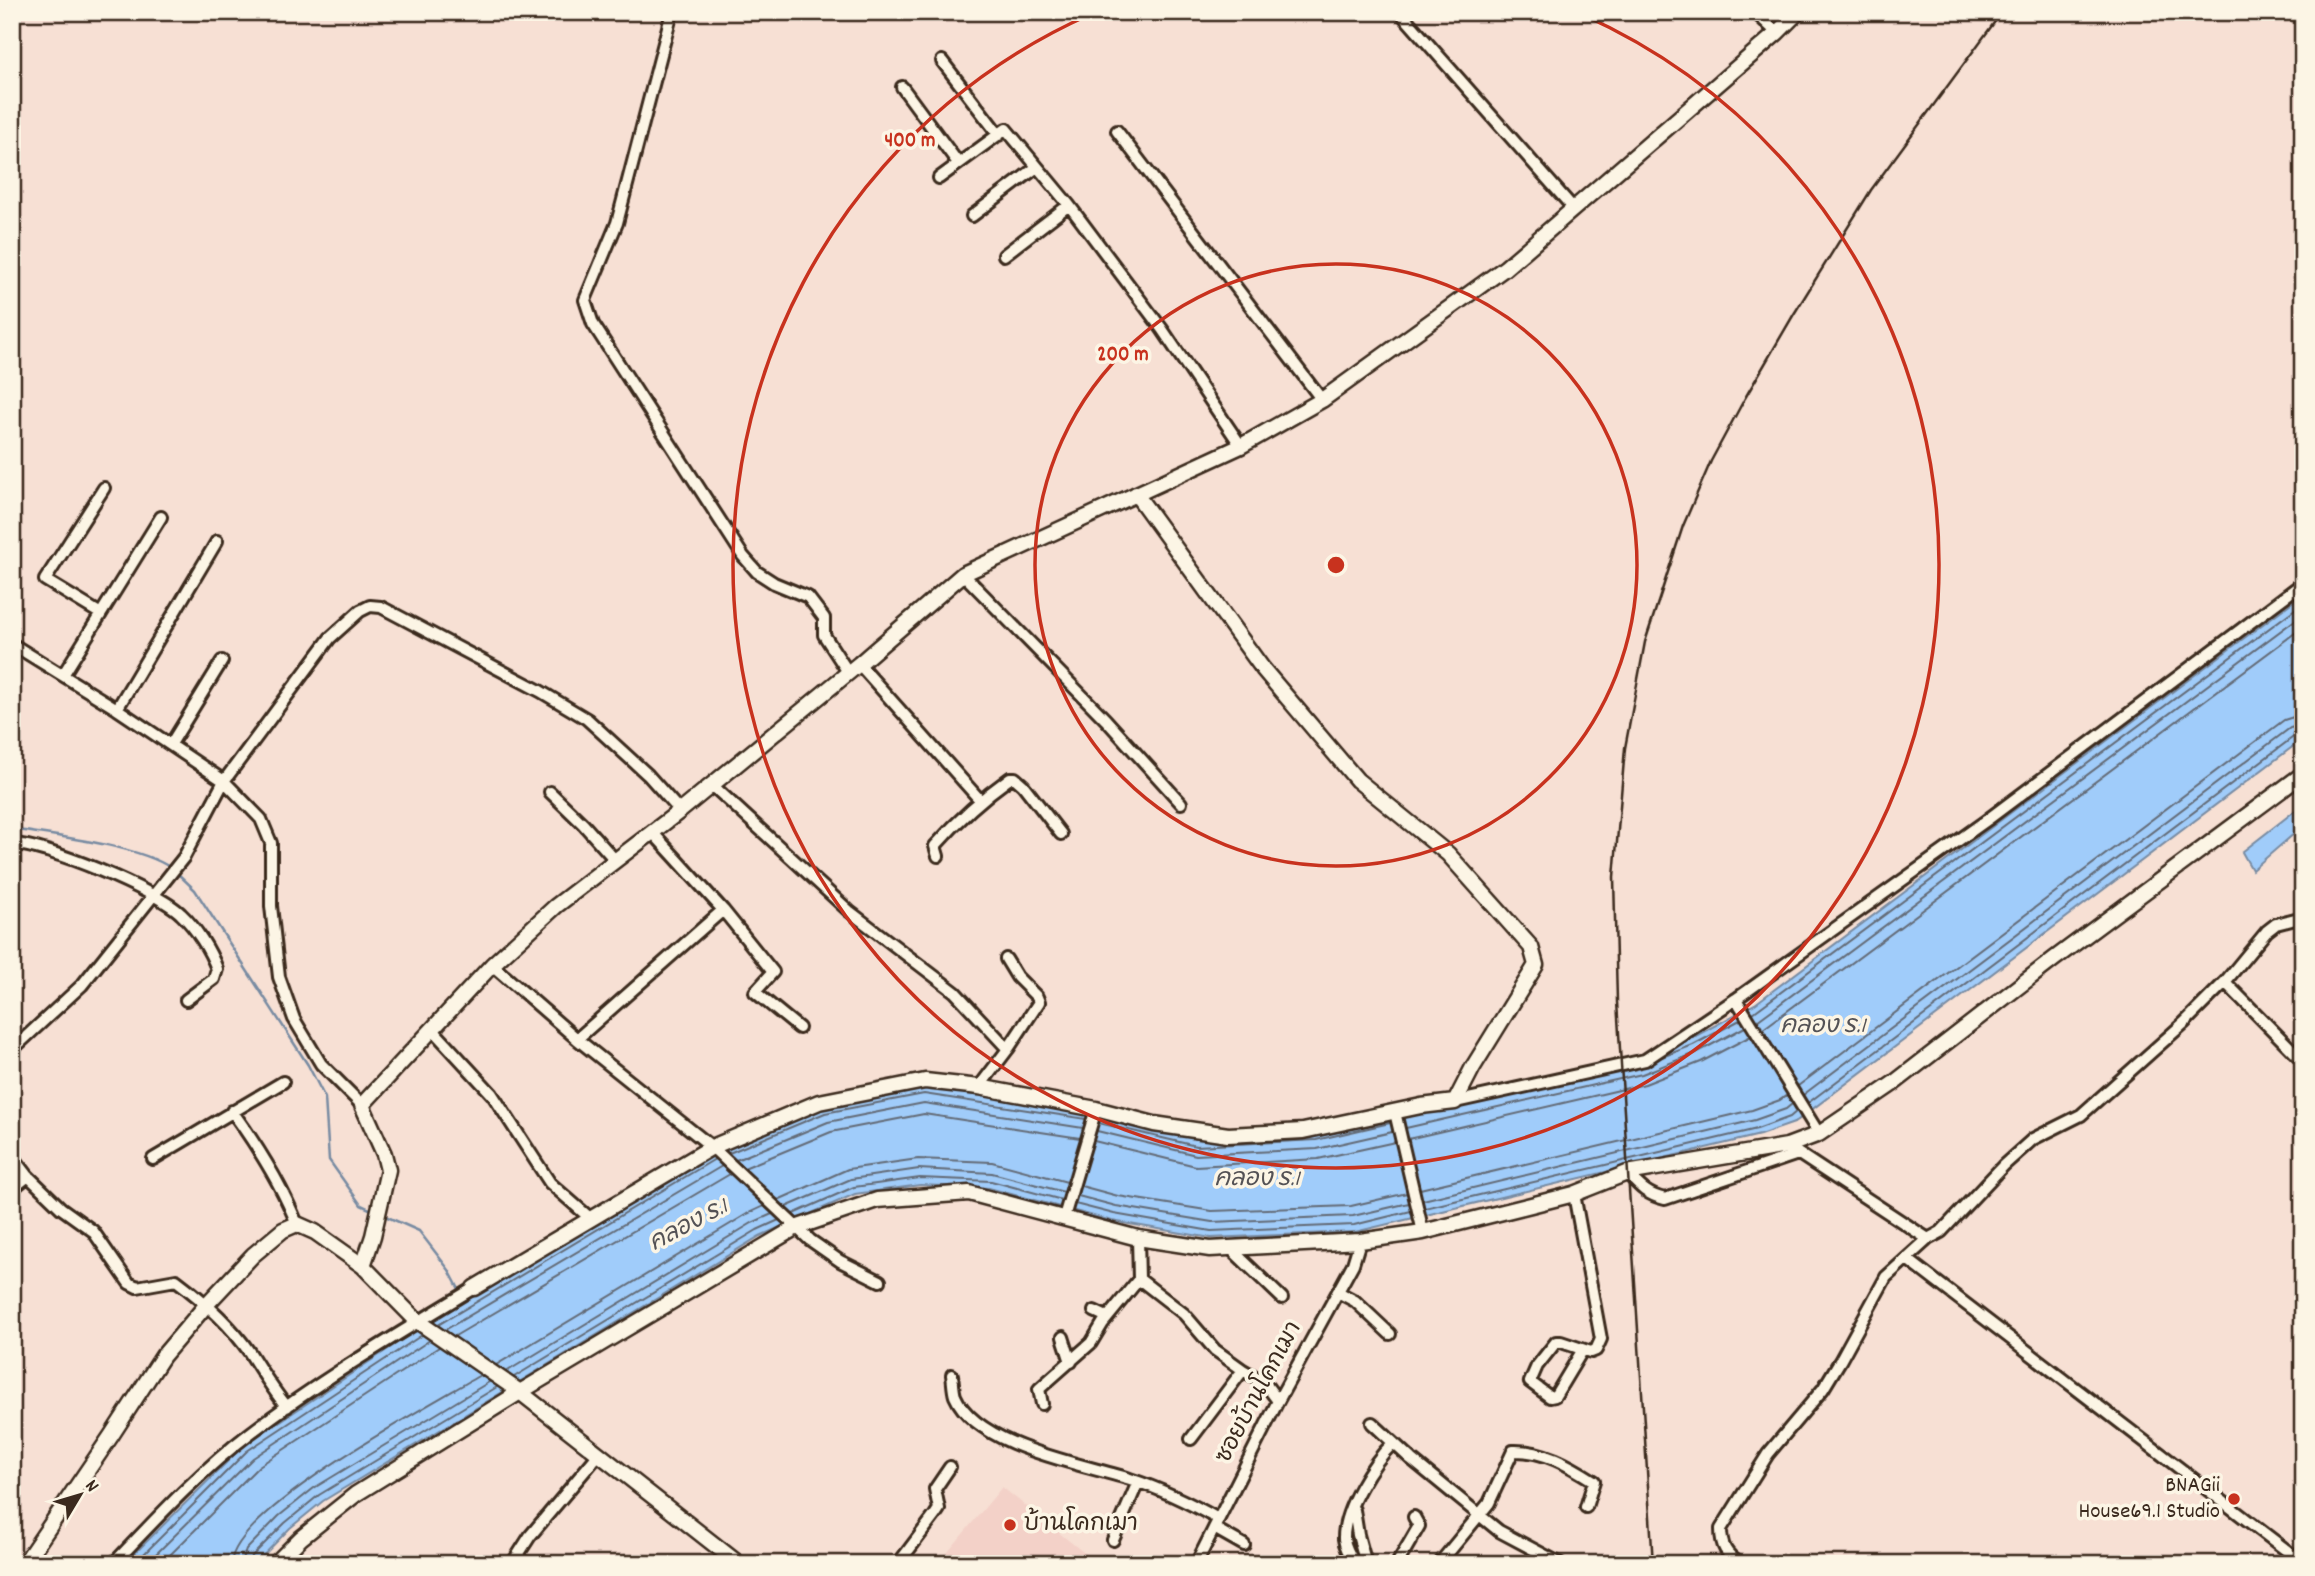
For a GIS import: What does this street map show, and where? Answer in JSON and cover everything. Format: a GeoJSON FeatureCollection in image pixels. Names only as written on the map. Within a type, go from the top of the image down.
{"type":"FeatureCollection","features":[{"type":"Feature","properties":{"kind":"street"},"geometry":{"type":"LineString","coordinates":[[672,12],[617,223],[585,300],[593,324],[729,536],[757,572],[774,583],[808,597],[824,618],[824,635],[981,800]]}},
{"type":"Feature","properties":{"kind":"street"},"geometry":{"type":"LineString","coordinates":[[1401,12],[1574,209]]}},
{"type":"Feature","properties":{"kind":"street"},"geometry":{"type":"LineString","coordinates":[[1755,12],[1777,33]]}},
{"type":"Feature","properties":{"kind":"street"},"geometry":{"type":"LineString","coordinates":[[362,1105],[492,965],[556,906],[712,785],[963,574],[1241,446],[1322,400],[1505,268],[1798,12]]}},
{"type":"Feature","properties":{"kind":"street"},"geometry":{"type":"LineString","coordinates":[[942,61],[999,135]]}},
{"type":"Feature","properties":{"kind":"street"},"geometry":{"type":"LineString","coordinates":[[902,87],[958,163]]}},
{"type":"Feature","properties":{"kind":"street"},"geometry":{"type":"LineString","coordinates":[[939,178],[1006,129],[1069,205],[1162,329],[1241,446]]}},
{"type":"Feature","properties":{"kind":"street"},"geometry":{"type":"LineString","coordinates":[[1117,131],[1322,400]]}},
{"type":"Feature","properties":{"kind":"street"},"geometry":{"type":"LineString","coordinates":[[972,216],[1037,167]]}},
{"type":"Feature","properties":{"kind":"street"},"geometry":{"type":"LineString","coordinates":[[1003,256],[1069,205]]}},
{"type":"Feature","properties":{"kind":"street"},"geometry":{"type":"LineString","coordinates":[[102,614],[45,580],[104,488]]}},
{"type":"Feature","properties":{"kind":"street"},"geometry":{"type":"LineString","coordinates":[[1136,494],[1263,669],[1357,780],[1448,854],[1531,947],[1536,965],[1455,1102]]}},
{"type":"Feature","properties":{"kind":"street"},"geometry":{"type":"LineString","coordinates":[[63,676],[161,517]]}},
{"type":"Feature","properties":{"kind":"street"},"geometry":{"type":"LineString","coordinates":[[117,709],[217,541]]}},
{"type":"Feature","properties":{"kind":"street"},"geometry":{"type":"LineString","coordinates":[[963,574],[1106,720],[1181,803]]}},
{"type":"Feature","properties":{"kind":"street"},"geometry":{"type":"LineString","coordinates":[[113,1564],[171,1504],[248,1435],[417,1321],[712,1147],[819,1102],[925,1081],[979,1087],[1096,1109],[1154,1124],[1228,1135],[1303,1131],[1397,1117],[1421,1106],[1455,1102],[1645,1060],[1736,999],[1998,812],[2303,583]]}},
{"type":"Feature","properties":{"kind":"street"},"geometry":{"type":"LineString","coordinates":[[12,1050],[82,985],[184,857],[224,781],[330,638],[360,611],[370,606],[381,607],[540,691],[587,719],[648,775],[680,811]]}},
{"type":"Feature","properties":{"kind":"street"},"geometry":{"type":"LineString","coordinates":[[12,644],[117,709],[224,781],[261,819],[271,844],[271,906],[279,977],[294,1019],[321,1064],[362,1105],[388,1170],[373,1236],[363,1266]]}},
{"type":"Feature","properties":{"kind":"street"},"geometry":{"type":"LineString","coordinates":[[171,744],[222,661]]}},
{"type":"Feature","properties":{"kind":"street"},"geometry":{"type":"LineString","coordinates":[[1627,1173],[1643,1191],[1665,1199],[1793,1150],[1894,1083],[2065,950],[2303,774]]}},
{"type":"Feature","properties":{"kind":"street"},"geometry":{"type":"LineString","coordinates":[[938,856],[935,846],[981,800],[1010,778],[1015,778],[1061,834]]}},
{"type":"Feature","properties":{"kind":"street"},"geometry":{"type":"LineString","coordinates":[[712,785],[849,911],[955,992],[1009,1049]]}},
{"type":"Feature","properties":{"kind":"street"},"geometry":{"type":"LineString","coordinates":[[551,792],[615,860]]}},
{"type":"Feature","properties":{"kind":"street"},"geometry":{"type":"LineString","coordinates":[[653,833],[723,910],[773,972],[755,992],[799,1028]]}},
{"type":"Feature","properties":{"kind":"street"},"geometry":{"type":"LineString","coordinates":[[12,844],[59,853],[153,896],[181,913],[204,944],[217,968],[214,979],[186,1000]]}},
{"type":"Feature","properties":{"kind":"street"},"geometry":{"type":"LineString","coordinates":[[577,1039],[723,910]]}},
{"type":"Feature","properties":{"kind":"street"},"geometry":{"type":"LineString","coordinates":[[1740,1564],[1727,1554],[1721,1542],[1721,1529],[1768,1454],[1822,1389],[1886,1278],[1928,1240],[1941,1232],[2004,1165],[2033,1139],[2081,1115],[2184,1023],[2225,982],[2267,931],[2276,924],[2303,918]]}},
{"type":"Feature","properties":{"kind":"street"},"geometry":{"type":"LineString","coordinates":[[979,1087],[1009,1049],[1039,1002],[1008,967],[1006,959]]}},
{"type":"Feature","properties":{"kind":"street"},"geometry":{"type":"LineString","coordinates":[[492,965],[577,1039],[712,1147],[795,1228],[840,1261],[880,1281]]}},
{"type":"Feature","properties":{"kind":"street"},"geometry":{"type":"LineString","coordinates":[[2225,982],[2303,1061]]}},
{"type":"Feature","properties":{"kind":"street"},"geometry":{"type":"LineString","coordinates":[[1736,999],[1819,1134]]}},
{"type":"Feature","properties":{"kind":"street"},"geometry":{"type":"LineString","coordinates":[[433,1030],[492,1094],[550,1183],[591,1219]]}},
{"type":"Feature","properties":{"kind":"street"},"geometry":{"type":"LineString","coordinates":[[153,1159],[283,1082]]}},
{"type":"Feature","properties":{"kind":"street"},"geometry":{"type":"LineString","coordinates":[[1064,1217],[1096,1109]]}},
{"type":"Feature","properties":{"kind":"street"},"geometry":{"type":"LineString","coordinates":[[232,1111],[259,1149],[289,1203],[297,1224],[314,1232],[363,1266],[417,1321],[520,1392],[738,1564]]}},
{"type":"Feature","properties":{"kind":"street"},"geometry":{"type":"LineString","coordinates":[[1397,1117],[1422,1227]]}},
{"type":"Feature","properties":{"kind":"street"},"geometry":{"type":"LineString","coordinates":[[275,1564],[301,1538],[356,1494],[520,1392],[795,1228],[877,1200],[969,1193],[1138,1238],[1210,1250],[1360,1241],[1574,1194],[1627,1173],[1793,1150],[1928,1240]]}},
{"type":"Feature","properties":{"kind":"street"},"geometry":{"type":"LineString","coordinates":[[12,1155],[28,1176],[61,1208],[93,1231],[129,1283],[137,1287],[176,1280],[207,1304],[250,1352],[265,1379],[287,1407]]}},
{"type":"Feature","properties":{"kind":"street"},"geometry":{"type":"LineString","coordinates":[[12,1189],[28,1176]]}},
{"type":"Feature","properties":{"kind":"street"},"geometry":{"type":"LineString","coordinates":[[1574,1194],[1601,1335],[1596,1350],[1591,1352],[1556,1342],[1537,1366],[1531,1383],[1550,1397],[1555,1396],[1582,1350]]}},
{"type":"Feature","properties":{"kind":"street"},"geometry":{"type":"LineString","coordinates":[[24,1564],[163,1356],[253,1255],[282,1230],[297,1224]]}},
{"type":"Feature","properties":{"kind":"street"},"geometry":{"type":"LineString","coordinates":[[1042,1404],[1039,1389],[1091,1343],[1107,1317],[1139,1279],[1138,1238]]}},
{"type":"Feature","properties":{"kind":"street","name":"ซอยบ้านโคกเมา"},"geometry":{"type":"LineString","coordinates":[[1196,1564],[1278,1401],[1353,1264],[1360,1241]]}},
{"type":"Feature","properties":{"kind":"street"},"geometry":{"type":"LineString","coordinates":[[1230,1248],[1282,1298]]}},
{"type":"Feature","properties":{"kind":"street"},"geometry":{"type":"LineString","coordinates":[[1907,1259],[2303,1563]]}},
{"type":"Feature","properties":{"kind":"street"},"geometry":{"type":"LineString","coordinates":[[1139,1279],[1184,1314],[1215,1350],[1264,1382],[1278,1401]]}},
{"type":"Feature","properties":{"kind":"street"},"geometry":{"type":"LineString","coordinates":[[1338,1292],[1355,1301],[1390,1334]]}},
{"type":"Feature","properties":{"kind":"street"},"geometry":{"type":"LineString","coordinates":[[1094,1311],[1107,1317]]}},
{"type":"Feature","properties":{"kind":"street"},"geometry":{"type":"LineString","coordinates":[[1063,1337],[1071,1362]]}},
{"type":"Feature","properties":{"kind":"street"},"geometry":{"type":"LineString","coordinates":[[1191,1439],[1243,1370]]}},
{"type":"Feature","properties":{"kind":"street"},"geometry":{"type":"LineString","coordinates":[[952,1375],[955,1396],[969,1416],[994,1434],[1038,1454],[1138,1482],[1184,1500],[1244,1545]]}},
{"type":"Feature","properties":{"kind":"street"},"geometry":{"type":"LineString","coordinates":[[1372,1423],[1499,1531],[1561,1564]]}},
{"type":"Feature","properties":{"kind":"street"},"geometry":{"type":"LineString","coordinates":[[1354,1564],[1344,1537],[1354,1504],[1372,1465],[1393,1443]]}},
{"type":"Feature","properties":{"kind":"street"},"geometry":{"type":"LineString","coordinates":[[1439,1564],[1477,1514],[1489,1503],[1513,1451],[1530,1450],[1552,1458],[1594,1481],[1586,1507]]}},
{"type":"Feature","properties":{"kind":"street"},"geometry":{"type":"LineString","coordinates":[[512,1564],[530,1536],[598,1455]]}},
{"type":"Feature","properties":{"kind":"street"},"geometry":{"type":"LineString","coordinates":[[898,1564],[939,1509],[935,1489],[950,1467]]}},
{"type":"Feature","properties":{"kind":"street"},"geometry":{"type":"LineString","coordinates":[[1113,1540],[1138,1482]]}},
{"type":"Feature","properties":{"kind":"street"},"geometry":{"type":"LineString","coordinates":[[1354,1504],[1357,1535],[1366,1564]]}},
{"type":"Feature","properties":{"kind":"street"},"geometry":{"type":"LineString","coordinates":[[1397,1564],[1419,1526],[1414,1517]]}},
{"type":"Feature","properties":{"kind":"shaded area","name":"บ้านโคกเมา"},"geometry":{"type":"Polygon","coordinates":[[[1002,1487],[1098,1564],[938,1564],[1002,1487]]]}},
{"type":"Feature","properties":{"kind":"water","name":"คลอง ร.1"},"geometry":{"type":"Polygon","coordinates":[[[2303,594],[2303,739],[1794,1123],[1760,1135],[1355,1232],[1211,1238],[1112,1221],[989,1188],[920,1185],[855,1194],[760,1236],[323,1501],[290,1528],[255,1564],[124,1564],[243,1446],[463,1299],[708,1155],[823,1106],[924,1087],[1087,1112],[1196,1139],[1315,1133],[1638,1059],[1690,1039],[1755,1004],[2303,594]]]}},
{"type":"Feature","properties":{"kind":"water"},"geometry":{"type":"Polygon","coordinates":[[[2301,806],[2303,826],[2252,870],[2242,852],[2301,806]]]}},
{"type":"Feature","properties":{"kind":"waterway"},"geometry":{"type":"LineString","coordinates":[[12,829],[117,847],[171,868]]}},
{"type":"Feature","properties":{"kind":"waterway"},"geometry":{"type":"LineString","coordinates":[[176,872],[195,890],[308,1065],[325,1098],[329,1160],[361,1205],[374,1211]]}},
{"type":"Feature","properties":{"kind":"waterway"},"geometry":{"type":"LineString","coordinates":[[383,1215],[419,1231],[449,1270],[460,1291]]}},
{"type":"Feature","properties":{"kind":"railway"},"geometry":{"type":"LineString","coordinates":[[1653,1564],[1617,1002],[1614,877],[1625,748],[1645,642],[1683,526],[1711,461],[1745,398],[1871,190],[2002,12]]}},
{"type":"Feature","properties":{"kind":"place","name":"BNAGii House69.1 Studio"},"geometry":{"type":"Point","coordinates":[2234,1499]}},
{"type":"Feature","properties":{"kind":"place","name":"บ้านโคกเมา"},"geometry":{"type":"Point","coordinates":[1010,1525]}}]}
